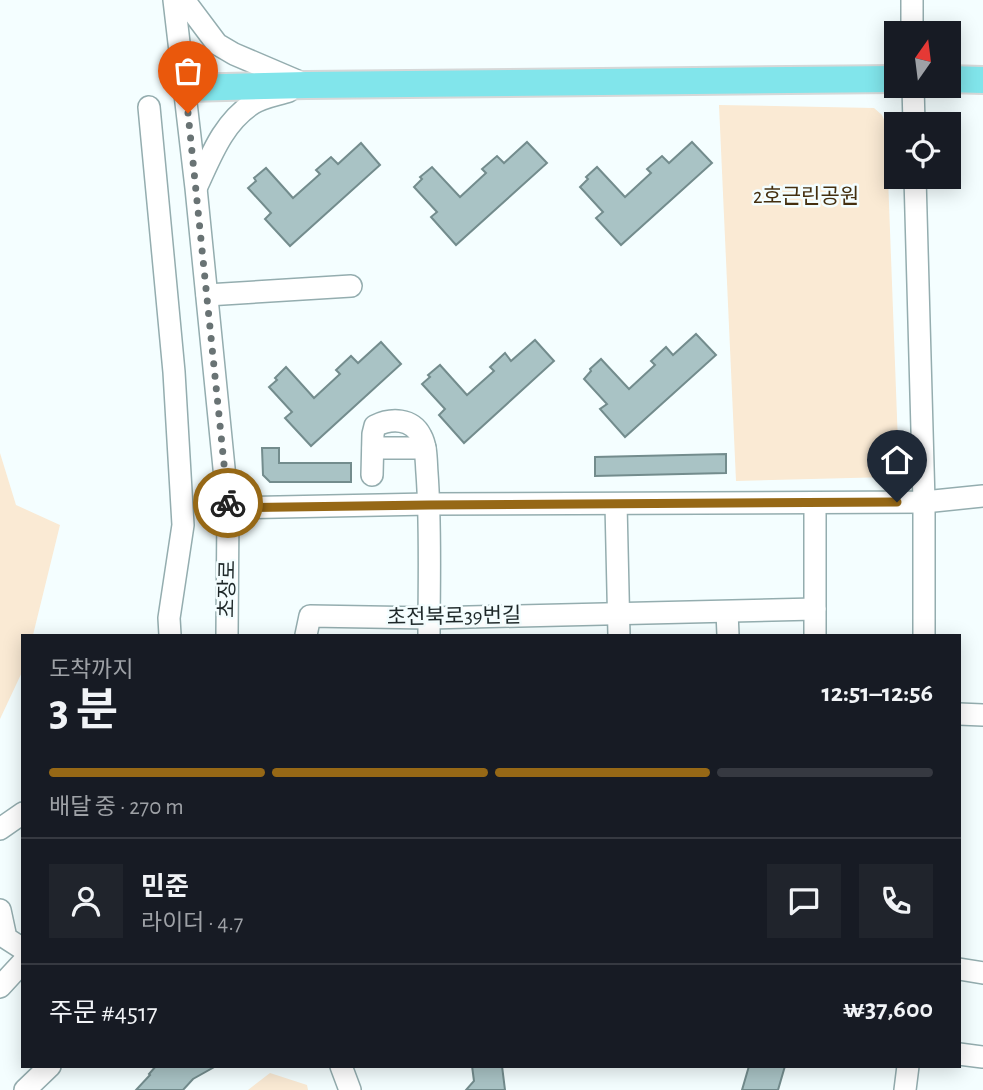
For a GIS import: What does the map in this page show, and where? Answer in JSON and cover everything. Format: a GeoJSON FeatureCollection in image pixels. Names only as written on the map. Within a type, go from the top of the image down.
{"type":"FeatureCollection","features":[{"type":"Feature","properties":{"kind":"main road"},"geometry":{"type":"LineString","coordinates":[[185,88],[884,79]]}},
{"type":"Feature","properties":{"kind":"main road"},"geometry":{"type":"LineString","coordinates":[[961,79],[983,80]]}},
{"type":"Feature","properties":{"kind":"street","name":"초장로"},"geometry":{"type":"LineString","coordinates":[[174,0],[228,508],[227,634]]}},
{"type":"Feature","properties":{"kind":"street"},"geometry":{"type":"LineString","coordinates":[[184,0],[217,44],[307,85]]}},
{"type":"Feature","properties":{"kind":"street"},"geometry":{"type":"LineString","coordinates":[[912,0],[912,21]]}},
{"type":"Feature","properties":{"kind":"street"},"geometry":{"type":"LineString","coordinates":[[196,188],[219,139],[234,119],[253,103],[307,85]]}},
{"type":"Feature","properties":{"kind":"street"},"geometry":{"type":"LineString","coordinates":[[149,107],[174,372],[183,525],[170,627]]}},
{"type":"Feature","properties":{"kind":"street"},"geometry":{"type":"LineString","coordinates":[[915,189],[924,502],[924,634]]}},
{"type":"Feature","properties":{"kind":"street"},"geometry":{"type":"LineString","coordinates":[[207,295],[351,286]]}},
{"type":"Feature","properties":{"kind":"street"},"geometry":{"type":"LineString","coordinates":[[372,475],[375,426],[385,421],[405,422],[415,427],[425,447],[429,505],[429,626]]}},
{"type":"Feature","properties":{"kind":"street"},"geometry":{"type":"LineString","coordinates":[[228,508],[924,502],[983,496]]}},
{"type":"Feature","properties":{"kind":"street"},"geometry":{"type":"LineString","coordinates":[[815,503],[816,634]]}},
{"type":"Feature","properties":{"kind":"street"},"geometry":{"type":"LineString","coordinates":[[616,505],[618,625]]}},
{"type":"Feature","properties":{"kind":"street","name":"초전북로39번길"},"geometry":{"type":"LineString","coordinates":[[306,634],[310,616],[429,626],[618,625],[727,612],[815,608]]}},
{"type":"Feature","properties":{"kind":"street"},"geometry":{"type":"LineString","coordinates":[[727,612],[728,634]]}},
{"type":"Feature","properties":{"kind":"street"},"geometry":{"type":"LineString","coordinates":[[961,714],[983,715]]}},
{"type":"Feature","properties":{"kind":"street"},"geometry":{"type":"LineString","coordinates":[[0,829],[21,814]]}},
{"type":"Feature","properties":{"kind":"street"},"geometry":{"type":"LineString","coordinates":[[0,910],[6,937],[21,948]]}},
{"type":"Feature","properties":{"kind":"street"},"geometry":{"type":"LineString","coordinates":[[0,988],[21,964]]}},
{"type":"Feature","properties":{"kind":"street"},"geometry":{"type":"LineString","coordinates":[[961,969],[983,973]]}},
{"type":"Feature","properties":{"kind":"street"},"geometry":{"type":"LineString","coordinates":[[961,1054],[983,1057]]}},
{"type":"Feature","properties":{"kind":"street"},"geometry":{"type":"LineString","coordinates":[[25,1090],[48,1068]]}},
{"type":"Feature","properties":{"kind":"street"},"geometry":{"type":"LineString","coordinates":[[342,1068],[350,1090]]}},
{"type":"Feature","properties":{"kind":"street"},"geometry":{"type":"LineString","coordinates":[[905,1090],[908,1068]]}},
{"type":"Feature","properties":{"kind":"green space","name":"2호근린공원"},"geometry":{"type":"Polygon","coordinates":[[[719,105],[874,108],[884,120],[884,189],[888,189],[899,470],[890,477],[736,481],[719,105]]]}},
{"type":"Feature","properties":{"kind":"green space"},"geometry":{"type":"Polygon","coordinates":[[[0,453],[16,505],[60,525],[33,634],[21,634],[21,674],[0,719],[0,453]]]}},
{"type":"Feature","properties":{"kind":"green space"},"geometry":{"type":"Polygon","coordinates":[[[270,1073],[307,1085],[308,1090],[248,1090],[270,1073]]]}},
{"type":"Feature","properties":{"kind":"building"},"geometry":{"type":"Polygon","coordinates":[[[527,142],[547,163],[456,245],[431,217],[437,212],[414,187],[422,179],[420,177],[432,167],[460,197],[486,173],[482,169],[497,156],[504,163],[527,142]]]}},
{"type":"Feature","properties":{"kind":"building"},"geometry":{"type":"Polygon","coordinates":[[[692,142],[712,163],[621,245],[596,218],[603,212],[580,187],[588,179],[586,177],[597,167],[625,197],[651,173],[647,169],[662,156],[669,163],[692,142]]]}},
{"type":"Feature","properties":{"kind":"building"},"geometry":{"type":"Polygon","coordinates":[[[361,143],[380,165],[290,246],[265,219],[271,213],[248,188],[256,181],[254,178],[266,168],[293,198],[320,174],[316,170],[331,157],[338,164],[361,143]]]}},
{"type":"Feature","properties":{"kind":"building"},"geometry":{"type":"Polygon","coordinates":[[[696,334],[716,355],[625,437],[600,409],[607,404],[584,379],[590,369],[601,359],[629,389],[655,365],[651,361],[666,347],[673,355],[696,334]]]}},
{"type":"Feature","properties":{"kind":"building"},"geometry":{"type":"Polygon","coordinates":[[[535,340],[554,361],[464,443],[439,415],[445,409],[422,384],[430,377],[428,375],[440,365],[467,395],[494,371],[490,367],[505,353],[511,361],[535,340]]]}},
{"type":"Feature","properties":{"kind":"building"},"geometry":{"type":"Polygon","coordinates":[[[381,342],[401,364],[311,446],[285,418],[292,412],[269,387],[277,380],[275,378],[286,367],[314,398],[340,374],[336,370],[351,356],[358,363],[381,342]]]}},
{"type":"Feature","properties":{"kind":"building"},"geometry":{"type":"Polygon","coordinates":[[[262,448],[279,448],[279,463],[351,463],[351,482],[270,482],[263,475],[262,448]]]}},
{"type":"Feature","properties":{"kind":"building"},"geometry":{"type":"Polygon","coordinates":[[[726,454],[726,473],[595,476],[595,457],[726,454]]]}},
{"type":"Feature","properties":{"kind":"building"},"geometry":{"type":"Polygon","coordinates":[[[154,1068],[212,1068],[193,1079],[183,1090],[136,1090],[154,1068]]]}},
{"type":"Feature","properties":{"kind":"building"},"geometry":{"type":"Polygon","coordinates":[[[472,1068],[502,1068],[505,1090],[466,1090],[474,1081],[472,1068]]]}},
{"type":"Feature","properties":{"kind":"building"},"geometry":{"type":"Polygon","coordinates":[[[748,1068],[784,1068],[778,1090],[742,1090],[748,1068]]]}},
{"type":"Feature","properties":{"kind":"way so far"},"geometry":{"type":"LineString","coordinates":[[188,113],[228,503]]}},
{"type":"Feature","properties":{"kind":"route"},"geometry":{"type":"LineString","coordinates":[[228,503],[228,508],[897,502]]}}]}
